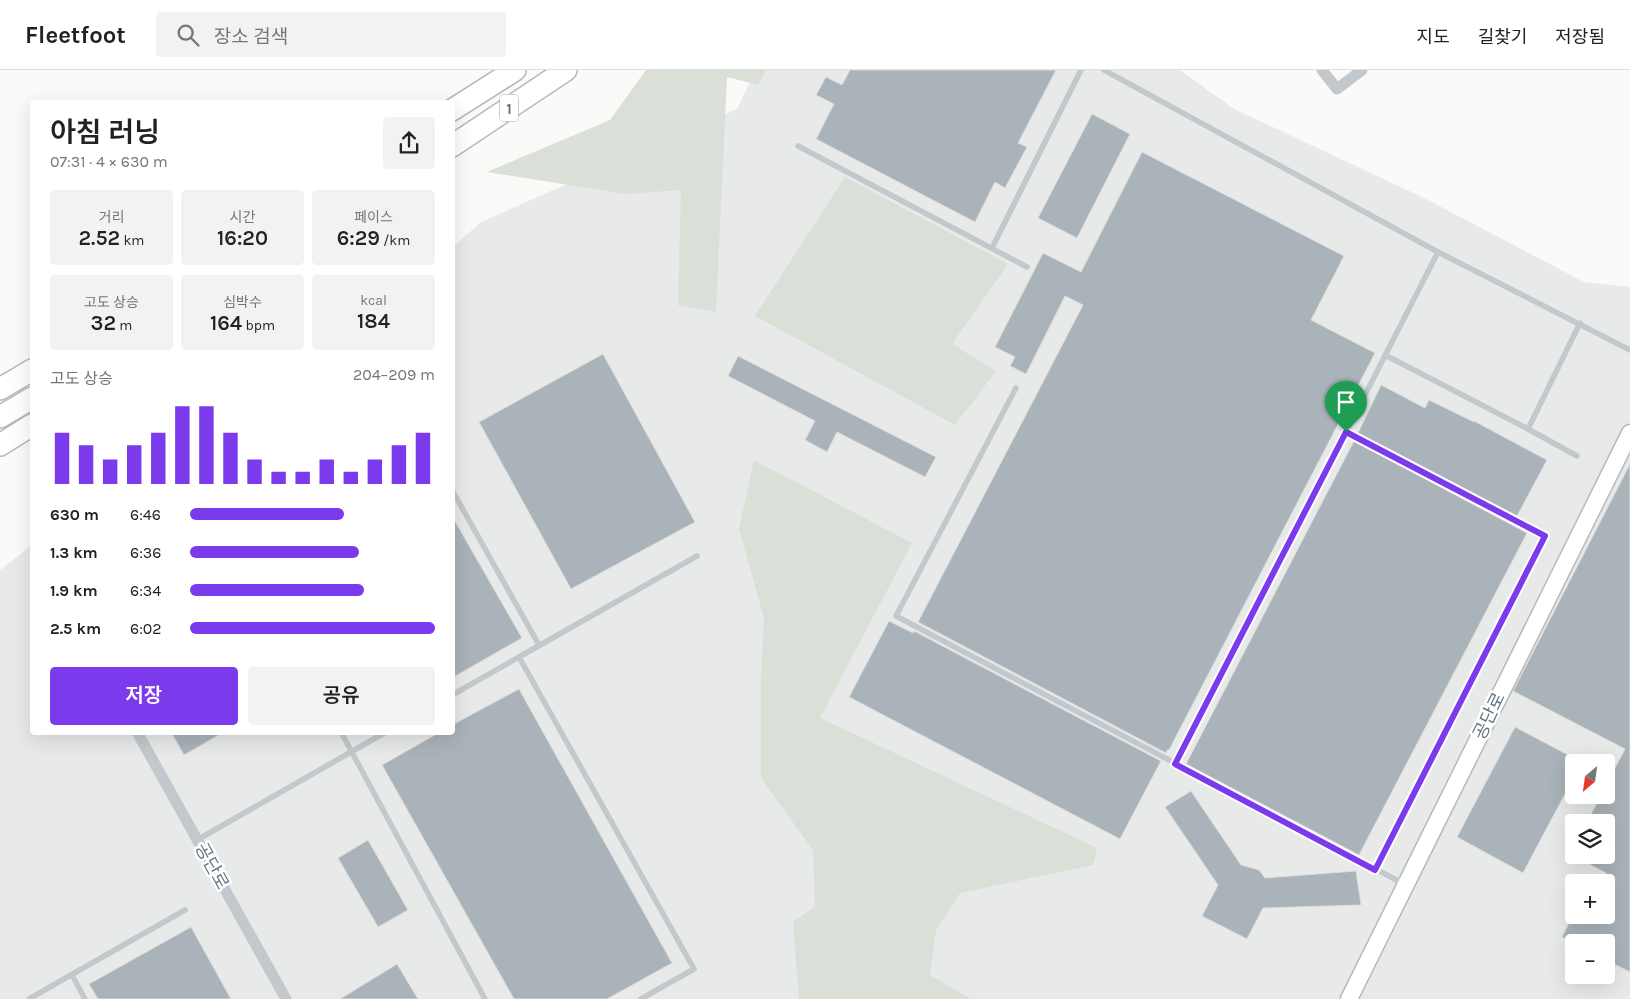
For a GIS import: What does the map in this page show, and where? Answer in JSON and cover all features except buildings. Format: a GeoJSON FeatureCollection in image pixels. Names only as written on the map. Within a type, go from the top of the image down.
{"type":"FeatureCollection","features":[{"type":"Feature","properties":{"kind":"highway","name":"1"},"geometry":{"type":"LineString","coordinates":[[455,108],[515,70]]}},
{"type":"Feature","properties":{"kind":"highway","name":"1"},"geometry":{"type":"LineString","coordinates":[[455,144],[566,70]]}},
{"type":"Feature","properties":{"kind":"highway"},"geometry":{"type":"LineString","coordinates":[[0,389],[30,371]]}},
{"type":"Feature","properties":{"kind":"highway"},"geometry":{"type":"LineString","coordinates":[[0,417],[30,399]]}},
{"type":"Feature","properties":{"kind":"highway"},"geometry":{"type":"LineString","coordinates":[[0,445],[30,426]]}},
{"type":"Feature","properties":{"kind":"street"},"geometry":{"type":"LineString","coordinates":[[1322,70],[1337,89],[1362,70]]}},
{"type":"Feature","properties":{"kind":"street","name":"공단로"},"geometry":{"type":"LineString","coordinates":[[1349,999],[1630,434]]}},
{"type":"Feature","properties":{"kind":"street","name":"공단로"},"geometry":{"type":"LineString","coordinates":[[139,735],[286,999]]}},
{"type":"Feature","properties":{"kind":"lane"},"geometry":{"type":"LineString","coordinates":[[992,248],[1081,70]]}},
{"type":"Feature","properties":{"kind":"lane"},"geometry":{"type":"LineString","coordinates":[[1104,70],[1438,252],[1630,350]]}},
{"type":"Feature","properties":{"kind":"lane"},"geometry":{"type":"LineString","coordinates":[[798,146],[1027,267]]}},
{"type":"Feature","properties":{"kind":"lane"},"geometry":{"type":"LineString","coordinates":[[1175,764],[1438,252]]}},
{"type":"Feature","properties":{"kind":"lane"},"geometry":{"type":"LineString","coordinates":[[1528,429],[1580,324]]}},
{"type":"Feature","properties":{"kind":"lane"},"geometry":{"type":"LineString","coordinates":[[1386,355],[1578,456]]}},
{"type":"Feature","properties":{"kind":"lane"},"geometry":{"type":"LineString","coordinates":[[1016,388],[896,616],[1406,885]]}},
{"type":"Feature","properties":{"kind":"lane"},"geometry":{"type":"LineString","coordinates":[[1346,432],[1545,536],[1375,870]]}},
{"type":"Feature","properties":{"kind":"lane"},"geometry":{"type":"LineString","coordinates":[[455,495],[539,646]]}},
{"type":"Feature","properties":{"kind":"lane"},"geometry":{"type":"LineString","coordinates":[[455,693],[697,556]]}},
{"type":"Feature","properties":{"kind":"lane"},"geometry":{"type":"LineString","coordinates":[[519,657],[694,970],[641,999]]}},
{"type":"Feature","properties":{"kind":"lane"},"geometry":{"type":"LineString","coordinates":[[343,735],[485,999]]}},
{"type":"Feature","properties":{"kind":"lane"},"geometry":{"type":"LineString","coordinates":[[197,840],[381,735]]}},
{"type":"Feature","properties":{"kind":"lane"},"geometry":{"type":"LineString","coordinates":[[29,999],[184,910]]}},
{"type":"Feature","properties":{"kind":"lane"},"geometry":{"type":"LineString","coordinates":[[72,975],[85,999]]}},
{"type":"Feature","properties":{"kind":"shaded area"},"geometry":{"type":"Polygon","coordinates":[[[646,70],[766,70],[758,85],[727,77],[716,312],[678,305],[681,190],[625,194],[487,172],[610,120],[646,70]]]}},
{"type":"Feature","properties":{"kind":"shaded area"},"geometry":{"type":"Polygon","coordinates":[[[756,70],[1180,70],[1234,109],[1424,198],[1584,282],[1630,287],[1630,999],[0,999],[0,570],[30,547],[30,735],[455,735],[455,245],[481,222],[737,109],[756,70]]]}},
{"type":"Feature","properties":{"kind":"shaded area"},"geometry":{"type":"Polygon","coordinates":[[[845,177],[1008,264],[952,344],[996,371],[955,425],[755,316],[845,177]]]}},
{"type":"Feature","properties":{"kind":"shaded area"},"geometry":{"type":"Polygon","coordinates":[[[754,460],[912,543],[820,718],[1097,848],[1093,865],[960,893],[936,930],[930,975],[971,999],[799,999],[793,922],[815,907],[813,850],[761,778],[761,678],[764,618],[739,529],[754,460]]]}},
{"type":"Feature","properties":{"kind":"route"},"geometry":{"type":"LineString","coordinates":[[1346,432],[1545,536],[1375,870],[1175,764],[1346,432]]}}]}
